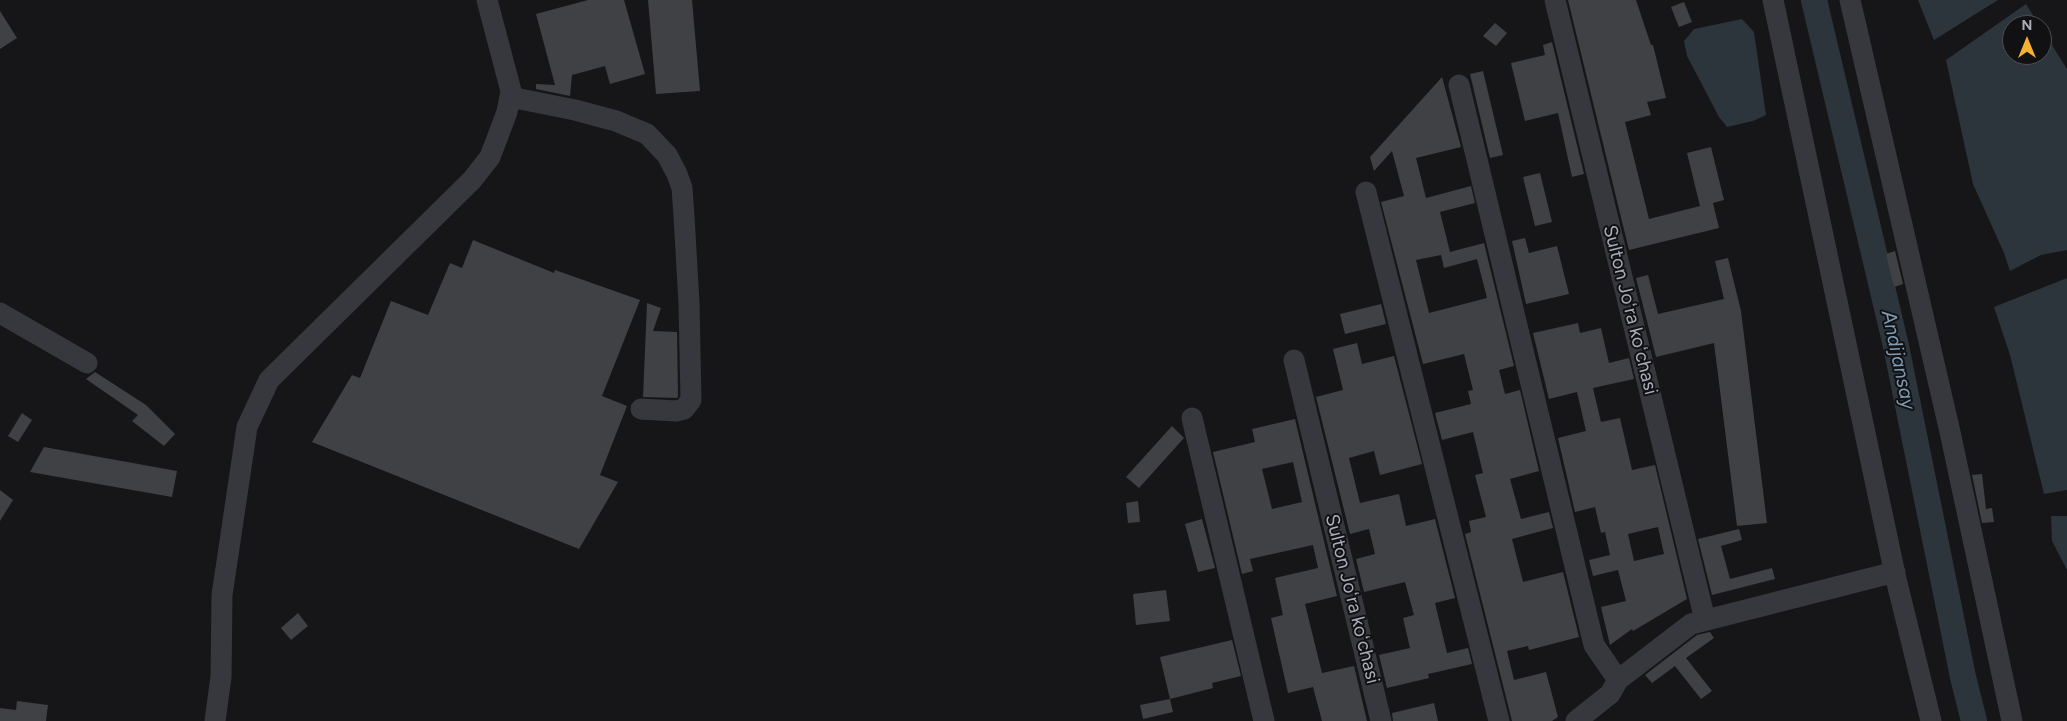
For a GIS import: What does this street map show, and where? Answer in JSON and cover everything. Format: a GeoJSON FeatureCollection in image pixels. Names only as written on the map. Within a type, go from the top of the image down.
{"type":"FeatureCollection","features":[{"type":"Feature","properties":{"kind":"street"},"geometry":{"type":"LineString","coordinates":[[214,721],[221,678],[222,595],[247,427],[269,380],[472,180],[490,156],[507,112],[511,91],[487,0]]}},
{"type":"Feature","properties":{"kind":"street","name":"Sulton Joʻra koʻchasi"},"geometry":{"type":"LineString","coordinates":[[1555,0],[1705,620]]}},
{"type":"Feature","properties":{"kind":"street"},"geometry":{"type":"LineString","coordinates":[[1773,0],[1895,572],[1931,721]]}},
{"type":"Feature","properties":{"kind":"street"},"geometry":{"type":"LineString","coordinates":[[1850,0],[1948,423],[2012,721]]}},
{"type":"Feature","properties":{"kind":"street"},"geometry":{"type":"LineString","coordinates":[[1459,85],[1594,645],[1618,680]]}},
{"type":"Feature","properties":{"kind":"street"},"geometry":{"type":"LineString","coordinates":[[510,98],[608,119],[647,134],[667,155],[677,174],[682,188],[684,216],[689,303],[690,400],[684,409],[676,411],[641,409]]}},
{"type":"Feature","properties":{"kind":"street"},"geometry":{"type":"LineString","coordinates":[[1366,192],[1499,721]]}},
{"type":"Feature","properties":{"kind":"street"},"geometry":{"type":"LineString","coordinates":[[0,313],[87,363]]}},
{"type":"Feature","properties":{"kind":"street","name":"Sulton Joʻra koʻchasi"},"geometry":{"type":"LineString","coordinates":[[1294,360],[1381,721]]}},
{"type":"Feature","properties":{"kind":"street"},"geometry":{"type":"LineString","coordinates":[[1192,418],[1264,721]]}},
{"type":"Feature","properties":{"kind":"street"},"geometry":{"type":"LineString","coordinates":[[1576,721],[1610,694],[1618,680],[1690,624],[1895,572]]}},
{"type":"Feature","properties":{"kind":"shaded area"},"geometry":{"type":"Polygon","coordinates":[[[1918,0],[1998,0],[1934,40],[1918,0]]]}},
{"type":"Feature","properties":{"kind":"shaded area"},"geometry":{"type":"Polygon","coordinates":[[[2026,4],[2033,15],[2010,15],[2026,4]]]}},
{"type":"Feature","properties":{"kind":"shaded area"},"geometry":{"type":"Polygon","coordinates":[[[1742,19],[1754,32],[1766,115],[1753,121],[1727,127],[1719,117],[1687,56],[1684,41],[1694,29],[1742,19]]]}},
{"type":"Feature","properties":{"kind":"shaded area"},"geometry":{"type":"Polygon","coordinates":[[[2002,21],[2002,65],[2052,65],[2052,45],[2067,69],[2067,250],[2041,255],[2010,271],[2004,253],[1973,184],[1946,60],[2002,21]]]}},
{"type":"Feature","properties":{"kind":"shaded area"},"geometry":{"type":"Polygon","coordinates":[[[2067,278],[2067,490],[2044,494],[2010,355],[1994,307],[2067,278]]]}},
{"type":"Feature","properties":{"kind":"shaded area"},"geometry":{"type":"Polygon","coordinates":[[[2051,516],[2067,516],[2067,570],[2052,541],[2051,516]]]}},
{"type":"Feature","properties":{"kind":"building"},"geometry":{"type":"Polygon","coordinates":[[[588,0],[624,0],[645,74],[610,84],[605,66],[572,75],[570,96],[536,89],[536,84],[555,85],[536,14],[588,0]]]}},
{"type":"Feature","properties":{"kind":"building"},"geometry":{"type":"Polygon","coordinates":[[[648,0],[692,0],[700,91],[656,94],[648,0]]]}},
{"type":"Feature","properties":{"kind":"building"},"geometry":{"type":"Polygon","coordinates":[[[1568,0],[1636,0],[1651,45],[1653,45],[1666,98],[1647,102],[1651,115],[1625,122],[1649,219],[1700,206],[1687,153],[1711,147],[1724,200],[1713,203],[1719,228],[1629,250],[1568,0]]]}},
{"type":"Feature","properties":{"kind":"building"},"geometry":{"type":"Polygon","coordinates":[[[1684,2],[1692,22],[1679,27],[1671,7],[1684,2]]]}},
{"type":"Feature","properties":{"kind":"building"},"geometry":{"type":"Polygon","coordinates":[[[0,11],[17,38],[0,49],[0,11]]]}},
{"type":"Feature","properties":{"kind":"building"},"geometry":{"type":"Polygon","coordinates":[[[1495,23],[1507,33],[1496,46],[1483,36],[1495,23]]]}},
{"type":"Feature","properties":{"kind":"building"},"geometry":{"type":"Polygon","coordinates":[[[1552,42],[1584,174],[1572,177],[1558,113],[1525,121],[1511,63],[1545,55],[1543,45],[1552,42]]]}},
{"type":"Feature","properties":{"kind":"building"},"geometry":{"type":"Polygon","coordinates":[[[1483,71],[1503,155],[1490,158],[1470,74],[1483,71]]]}},
{"type":"Feature","properties":{"kind":"building"},"geometry":{"type":"Polygon","coordinates":[[[1442,77],[1461,147],[1416,158],[1426,198],[1471,186],[1475,203],[1440,212],[1450,252],[1484,243],[1514,366],[1499,370],[1505,394],[1520,390],[1539,471],[1510,479],[1521,519],[1549,512],[1553,528],[1512,539],[1523,582],[1563,572],[1579,637],[1529,650],[1528,646],[1507,651],[1514,680],[1546,672],[1558,717],[1552,721],[1512,721],[1465,534],[1471,532],[1469,521],[1486,517],[1475,475],[1483,473],[1473,432],[1442,440],[1435,413],[1471,404],[1468,391],[1473,390],[1464,354],[1423,364],[1381,202],[1404,196],[1392,151],[1374,171],[1370,157],[1442,77]],[[1441,255],[1416,260],[1429,313],[1487,298],[1477,259],[1444,268],[1441,255]]]}},
{"type":"Feature","properties":{"kind":"building"},"geometry":{"type":"Polygon","coordinates":[[[1540,173],[1552,222],[1535,226],[1523,177],[1540,173]]]}},
{"type":"Feature","properties":{"kind":"building"},"geometry":{"type":"Polygon","coordinates":[[[1525,238],[1529,253],[1557,246],[1569,294],[1526,304],[1512,241],[1525,238]]]}},
{"type":"Feature","properties":{"kind":"building"},"geometry":{"type":"Polygon","coordinates":[[[473,240],[554,273],[555,270],[640,300],[602,396],[627,406],[600,475],[618,482],[579,549],[312,442],[352,375],[360,378],[391,301],[428,315],[450,263],[462,268],[473,240]]]}},
{"type":"Feature","properties":{"kind":"building"},"geometry":{"type":"Polygon","coordinates":[[[1895,251],[1903,284],[1894,287],[1886,254],[1895,251]]]}},
{"type":"Feature","properties":{"kind":"building"},"geometry":{"type":"Polygon","coordinates":[[[1728,258],[1741,311],[1767,523],[1737,526],[1714,343],[1656,357],[1636,278],[1648,275],[1658,314],[1724,299],[1715,261],[1728,258]]]}},
{"type":"Feature","properties":{"kind":"building"},"geometry":{"type":"Polygon","coordinates":[[[647,303],[661,308],[653,331],[677,332],[677,398],[643,397],[647,303]]]}},
{"type":"Feature","properties":{"kind":"building"},"geometry":{"type":"Polygon","coordinates":[[[1381,304],[1386,324],[1345,334],[1340,314],[1381,304]]]}},
{"type":"Feature","properties":{"kind":"building"},"geometry":{"type":"Polygon","coordinates":[[[1578,323],[1580,333],[1601,328],[1609,363],[1629,358],[1634,379],[1593,388],[1601,422],[1620,418],[1632,470],[1655,465],[1687,599],[1633,631],[1632,629],[1610,645],[1601,607],[1626,601],[1618,570],[1593,576],[1589,560],[1610,555],[1605,532],[1601,533],[1595,507],[1575,512],[1558,438],[1586,431],[1577,392],[1549,399],[1533,333],[1578,323]],[[1658,527],[1628,534],[1634,561],[1664,554],[1658,527]]]}},
{"type":"Feature","properties":{"kind":"building"},"geometry":{"type":"Polygon","coordinates":[[[1357,343],[1362,364],[1394,356],[1422,464],[1380,475],[1374,451],[1349,458],[1360,503],[1399,494],[1406,526],[1435,519],[1455,598],[1435,603],[1447,653],[1468,648],[1472,664],[1428,674],[1429,678],[1387,688],[1379,655],[1410,648],[1403,618],[1414,615],[1405,582],[1364,592],[1356,559],[1375,554],[1369,529],[1350,534],[1316,397],[1343,390],[1333,349],[1357,343]]]}},
{"type":"Feature","properties":{"kind":"building"},"geometry":{"type":"Polygon","coordinates":[[[95,372],[146,405],[175,434],[164,446],[132,421],[138,415],[86,379],[95,372]]]}},
{"type":"Feature","properties":{"kind":"building"},"geometry":{"type":"Polygon","coordinates":[[[22,413],[32,420],[18,442],[8,436],[22,413]]]}},
{"type":"Feature","properties":{"kind":"building"},"geometry":{"type":"Polygon","coordinates":[[[1295,419],[1337,596],[1305,604],[1322,673],[1354,666],[1367,721],[1322,721],[1313,687],[1288,693],[1271,618],[1283,615],[1275,578],[1318,568],[1313,545],[1250,559],[1253,571],[1242,574],[1213,452],[1255,442],[1252,429],[1295,419]],[[1293,462],[1262,469],[1272,509],[1302,502],[1293,462]]]}},
{"type":"Feature","properties":{"kind":"building"},"geometry":{"type":"Polygon","coordinates":[[[1172,426],[1184,438],[1139,488],[1126,477],[1172,426]]]}},
{"type":"Feature","properties":{"kind":"building"},"geometry":{"type":"Polygon","coordinates":[[[44,447],[177,471],[172,497],[30,472],[44,447]]]}},
{"type":"Feature","properties":{"kind":"building"},"geometry":{"type":"Polygon","coordinates":[[[1982,474],[1986,509],[1992,508],[1994,522],[1982,523],[1972,475],[1982,474]]]}},
{"type":"Feature","properties":{"kind":"building"},"geometry":{"type":"Polygon","coordinates":[[[0,490],[13,500],[0,521],[0,490]]]}},
{"type":"Feature","properties":{"kind":"building"},"geometry":{"type":"Polygon","coordinates":[[[1138,501],[1140,522],[1128,523],[1126,503],[1138,501]]]}},
{"type":"Feature","properties":{"kind":"building"},"geometry":{"type":"Polygon","coordinates":[[[1202,519],[1215,568],[1198,572],[1185,524],[1202,519]]]}},
{"type":"Feature","properties":{"kind":"building"},"geometry":{"type":"Polygon","coordinates":[[[1739,529],[1742,540],[1721,546],[1730,579],[1772,568],[1775,579],[1712,595],[1698,539],[1739,529]]]}},
{"type":"Feature","properties":{"kind":"building"},"geometry":{"type":"Polygon","coordinates":[[[1166,590],[1170,621],[1136,625],[1133,594],[1166,590]]]}},
{"type":"Feature","properties":{"kind":"building"},"geometry":{"type":"Polygon","coordinates":[[[298,613],[308,626],[291,640],[281,628],[298,613]]]}},
{"type":"Feature","properties":{"kind":"building"},"geometry":{"type":"Polygon","coordinates":[[[1710,632],[1714,638],[1686,658],[1712,691],[1701,699],[1675,666],[1652,683],[1645,675],[1697,635],[1710,632]]]}},
{"type":"Feature","properties":{"kind":"building"},"geometry":{"type":"Polygon","coordinates":[[[1232,640],[1241,676],[1212,683],[1213,688],[1170,699],[1160,657],[1232,640]]]}},
{"type":"Feature","properties":{"kind":"building"},"geometry":{"type":"Polygon","coordinates":[[[1170,699],[1173,712],[1143,719],[1140,705],[1170,699]]]}},
{"type":"Feature","properties":{"kind":"building"},"geometry":{"type":"Polygon","coordinates":[[[17,701],[48,705],[46,721],[0,721],[0,708],[16,710],[17,701]]]}},
{"type":"Feature","properties":{"kind":"building"},"geometry":{"type":"Polygon","coordinates":[[[1434,703],[1438,721],[1393,721],[1392,713],[1434,703]]]}},
{"type":"Feature","properties":{"kind":"waterway","name":"Andijansay"},"geometry":{"type":"LineString","coordinates":[[1814,0],[1896,346],[1963,677],[1974,721]]}}]}
